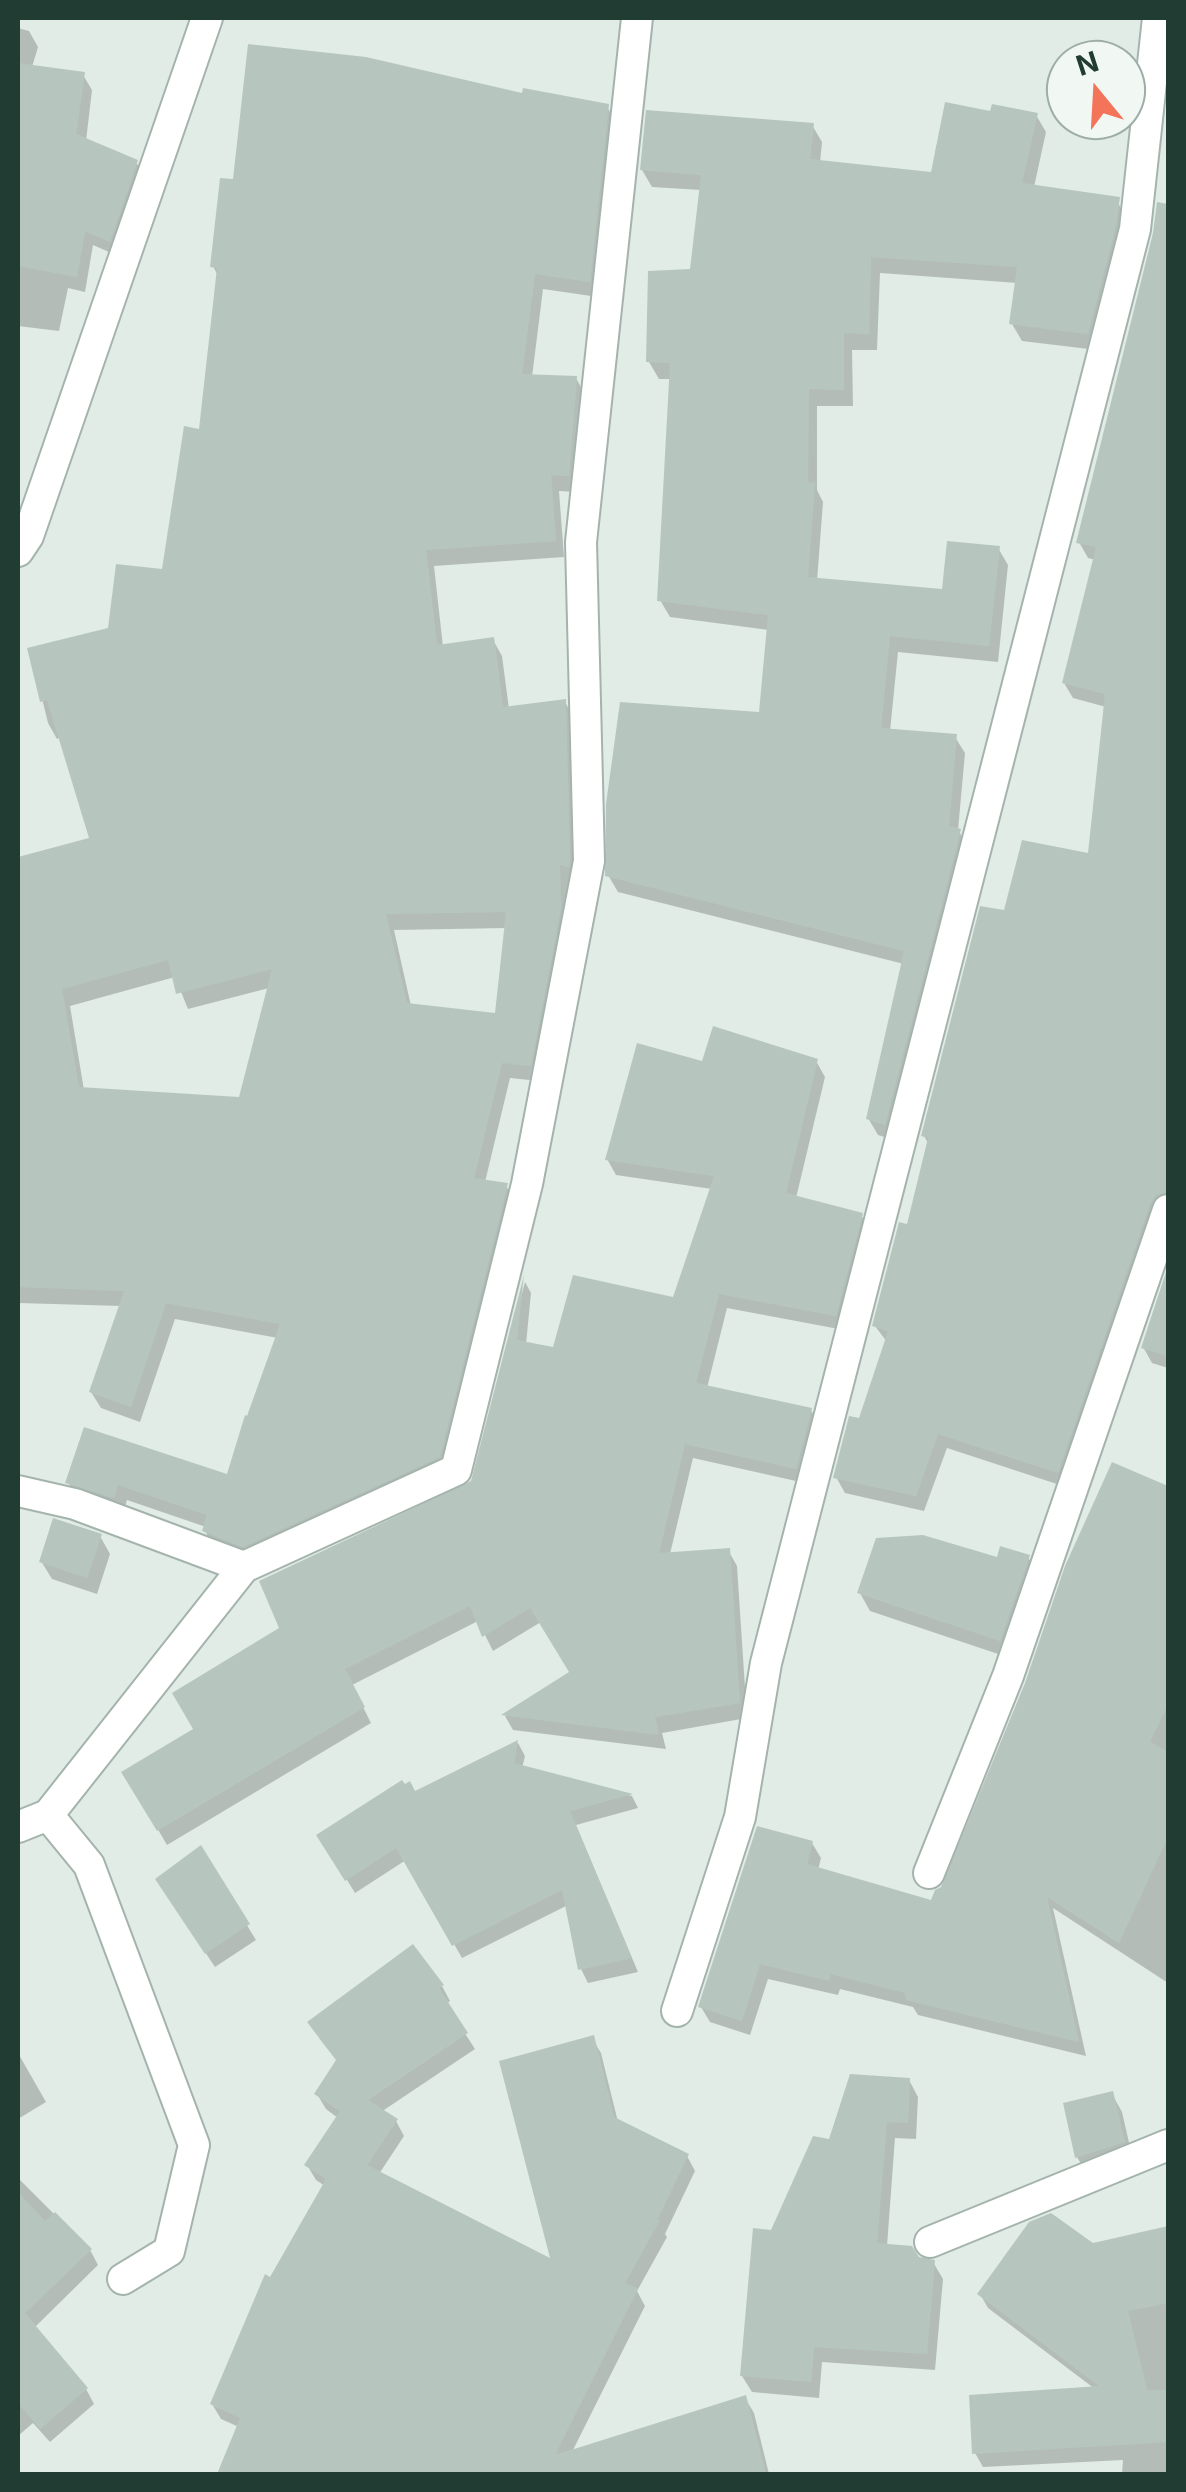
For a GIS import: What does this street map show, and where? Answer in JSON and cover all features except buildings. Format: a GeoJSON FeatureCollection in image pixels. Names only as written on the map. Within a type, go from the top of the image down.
{"type":"FeatureCollection","features":[{"type":"Feature","properties":{"kind":"street"},"geometry":{"type":"LineString","coordinates":[[21,540],[207,18]]}},
{"type":"Feature","properties":{"kind":"street"},"geometry":{"type":"LineString","coordinates":[[18,1827],[48,1815],[244,1567],[456,1470],[528,1184],[589,861],[581,542],[637,18]]}},
{"type":"Feature","properties":{"kind":"street"},"geometry":{"type":"LineString","coordinates":[[677,2010],[740,1816],[766,1662],[1135,228],[1158,18]]}},
{"type":"Feature","properties":{"kind":"street"},"geometry":{"type":"LineString","coordinates":[[929,1873],[1008,1676],[1168,1210]]}},
{"type":"Feature","properties":{"kind":"street"},"geometry":{"type":"LineString","coordinates":[[18,1492],[75,1504],[244,1567]]}},
{"type":"Feature","properties":{"kind":"street"},"geometry":{"type":"LineString","coordinates":[[48,1815],[89,1865],[194,2145],[169,2250],[123,2280]]}},
{"type":"Feature","properties":{"kind":"street"},"geometry":{"type":"LineString","coordinates":[[930,2242],[1168,2145]]}}]}
